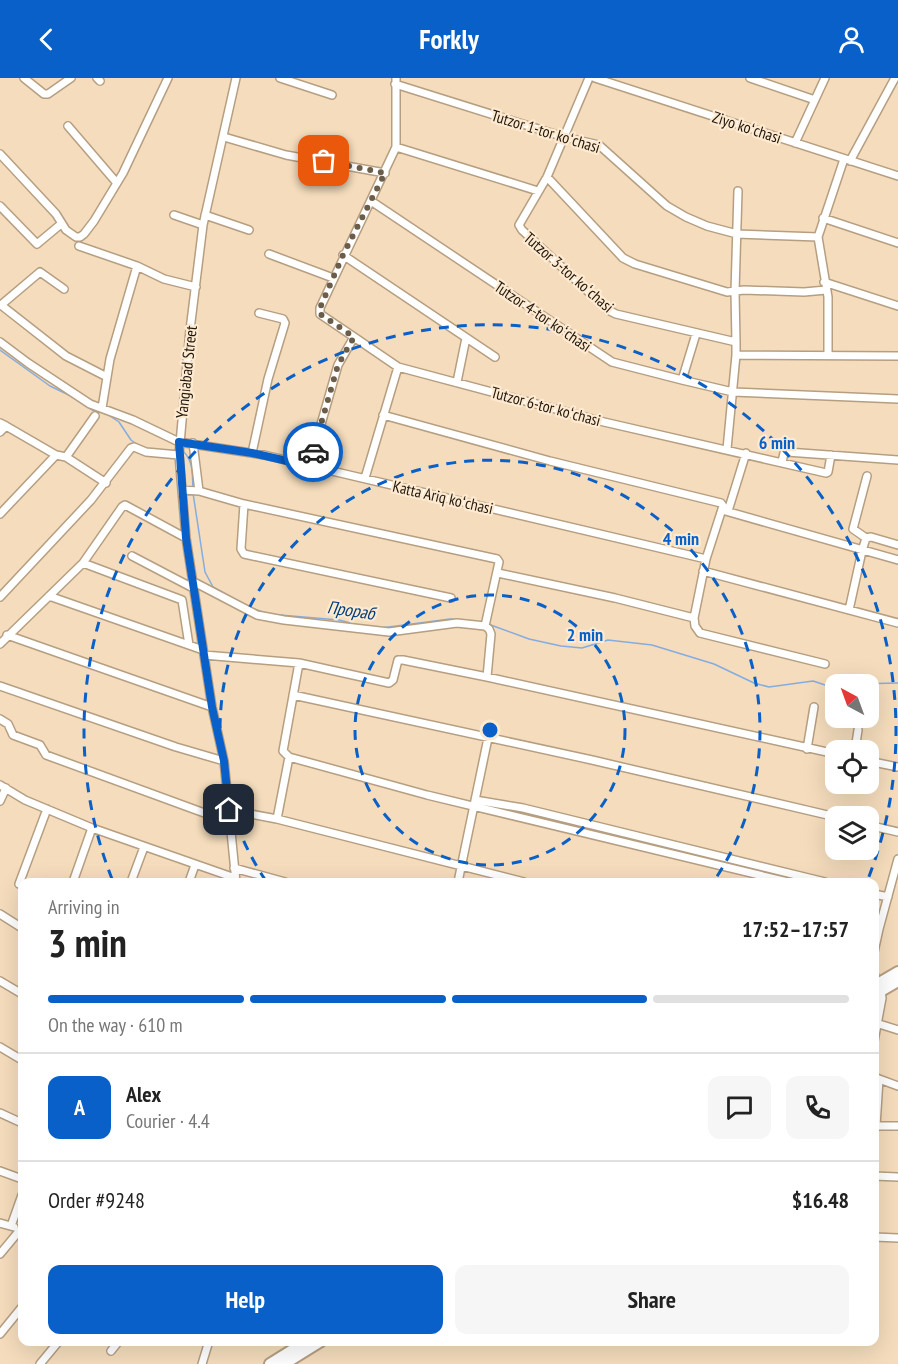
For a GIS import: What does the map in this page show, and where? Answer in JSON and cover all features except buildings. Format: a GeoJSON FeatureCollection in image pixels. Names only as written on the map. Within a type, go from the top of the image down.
{"type":"FeatureCollection","features":[{"type":"Feature","properties":{"kind":"highway"},"geometry":{"type":"LineString","coordinates":[[879,987],[898,972]]}},
{"type":"Feature","properties":{"kind":"highway"},"geometry":{"type":"LineString","coordinates":[[879,988],[898,981]]}},
{"type":"Feature","properties":{"kind":"highway"},"geometry":{"type":"LineString","coordinates":[[270,1364],[299,1346]]}},
{"type":"Feature","properties":{"kind":"highway"},"geometry":{"type":"LineString","coordinates":[[284,1364],[313,1346]]}},
{"type":"Feature","properties":{"kind":"street"},"geometry":{"type":"LineString","coordinates":[[24,78],[44,94],[48,94],[71,78]]}},
{"type":"Feature","properties":{"kind":"street"},"geometry":{"type":"LineString","coordinates":[[0,154],[56,214],[61,224],[76,237],[84,234],[123,173],[168,78]]}},
{"type":"Feature","properties":{"kind":"street","name":"Yangiabad Street"},"geometry":{"type":"LineString","coordinates":[[236,78],[203,225],[179,442],[186,538],[212,707],[224,761],[236,878]]}},
{"type":"Feature","properties":{"kind":"street"},"geometry":{"type":"LineString","coordinates":[[280,78],[332,95]]}},
{"type":"Feature","properties":{"kind":"street"},"geometry":{"type":"LineString","coordinates":[[396,147],[538,191],[547,177],[589,78]]}},
{"type":"Feature","properties":{"kind":"street","name":"Ziyo koʻchasi"},"geometry":{"type":"LineString","coordinates":[[596,78],[898,176]]}},
{"type":"Feature","properties":{"kind":"street"},"geometry":{"type":"LineString","coordinates":[[750,78],[815,100]]}},
{"type":"Feature","properties":{"kind":"street"},"geometry":{"type":"LineString","coordinates":[[795,143],[825,78]]}},
{"type":"Feature","properties":{"kind":"street"},"geometry":{"type":"LineString","coordinates":[[828,355],[825,286],[818,237],[823,218],[847,160],[896,78]]}},
{"type":"Feature","properties":{"kind":"street"},"geometry":{"type":"LineString","coordinates":[[269,254],[333,278],[396,147],[395,81]]}},
{"type":"Feature","properties":{"kind":"street","name":"Tutzor 1-tor koʻchasi"},"geometry":{"type":"LineString","coordinates":[[395,81],[564,137],[599,145],[666,206],[686,217],[737,234],[818,237]]}},
{"type":"Feature","properties":{"kind":"street"},"geometry":{"type":"LineString","coordinates":[[68,126],[116,182]]}},
{"type":"Feature","properties":{"kind":"street"},"geometry":{"type":"LineString","coordinates":[[224,137],[286,155],[385,173]]}},
{"type":"Feature","properties":{"kind":"street"},"geometry":{"type":"LineString","coordinates":[[547,177],[623,258],[635,264],[726,292],[744,290],[804,292],[825,286],[898,306]]}},
{"type":"Feature","properties":{"kind":"street","name":"Tutzor 3-tor koʻchasi"},"geometry":{"type":"LineString","coordinates":[[538,191],[520,223],[520,229],[608,310],[616,314],[736,342]]}},
{"type":"Feature","properties":{"kind":"street"},"geometry":{"type":"LineString","coordinates":[[728,449],[736,354],[738,191]]}},
{"type":"Feature","properties":{"kind":"street","name":"Tutzor 4-tor koʻchasi"},"geometry":{"type":"LineString","coordinates":[[371,201],[612,362],[733,392],[898,399]]}},
{"type":"Feature","properties":{"kind":"street"},"geometry":{"type":"LineString","coordinates":[[0,206],[37,244],[61,224]]}},
{"type":"Feature","properties":{"kind":"street"},"geometry":{"type":"LineString","coordinates":[[205,214],[249,230]]}},
{"type":"Feature","properties":{"kind":"street"},"geometry":{"type":"LineString","coordinates":[[174,215],[203,225]]}},
{"type":"Feature","properties":{"kind":"street"},"geometry":{"type":"LineString","coordinates":[[823,218],[898,243]]}},
{"type":"Feature","properties":{"kind":"street"},"geometry":{"type":"LineString","coordinates":[[79,246],[137,266],[164,279],[196,287]]}},
{"type":"Feature","properties":{"kind":"street"},"geometry":{"type":"LineString","coordinates":[[343,255],[495,357]]}},
{"type":"Feature","properties":{"kind":"street"},"geometry":{"type":"LineString","coordinates":[[102,408],[106,377],[137,266]]}},
{"type":"Feature","properties":{"kind":"street"},"geometry":{"type":"LineString","coordinates":[[64,289],[40,272],[1,304],[66,356],[106,377]]}},
{"type":"Feature","properties":{"kind":"street","name":"Tutzor 6-tor koʻchasi"},"geometry":{"type":"LineString","coordinates":[[333,278],[319,311],[398,367],[604,422],[827,473],[831,455]]}},
{"type":"Feature","properties":{"kind":"street"},"geometry":{"type":"LineString","coordinates":[[252,453],[268,379],[285,323],[283,319],[259,313]]}},
{"type":"Feature","properties":{"kind":"street"},"geometry":{"type":"LineString","coordinates":[[682,380],[696,334]]}},
{"type":"Feature","properties":{"kind":"street"},"geometry":{"type":"LineString","coordinates":[[309,466],[338,365],[354,337]]}},
{"type":"Feature","properties":{"kind":"street"},"geometry":{"type":"LineString","coordinates":[[457,382],[466,338]]}},
{"type":"Feature","properties":{"kind":"street"},"geometry":{"type":"LineString","coordinates":[[0,342],[81,398],[179,442]]}},
{"type":"Feature","properties":{"kind":"street"},"geometry":{"type":"LineString","coordinates":[[736,354],[898,356]]}},
{"type":"Feature","properties":{"kind":"street"},"geometry":{"type":"LineString","coordinates":[[365,478],[398,367]]}},
{"type":"Feature","properties":{"kind":"street"},"geometry":{"type":"LineString","coordinates":[[383,415],[550,460],[718,501],[725,510],[898,560]]}},
{"type":"Feature","properties":{"kind":"street"},"geometry":{"type":"LineString","coordinates":[[66,457],[95,416]]}},
{"type":"Feature","properties":{"kind":"street"},"geometry":{"type":"LineString","coordinates":[[0,432],[3,424],[56,454],[66,457],[106,483]]}},
{"type":"Feature","properties":{"kind":"street","name":"Katta Ariq koʻchasi"},"geometry":{"type":"LineString","coordinates":[[179,442],[252,453],[365,478],[706,559]]}},
{"type":"Feature","properties":{"kind":"street"},"geometry":{"type":"LineString","coordinates":[[193,443],[199,491]]}},
{"type":"Feature","properties":{"kind":"street"},"geometry":{"type":"LineString","coordinates":[[0,597],[106,483],[127,453],[134,447],[146,452],[179,455]]}},
{"type":"Feature","properties":{"kind":"street"},"geometry":{"type":"LineString","coordinates":[[782,462],[784,453],[787,452],[898,460]]}},
{"type":"Feature","properties":{"kind":"street"},"geometry":{"type":"LineString","coordinates":[[746,453],[706,559],[694,618],[695,626],[700,633],[825,664]]}},
{"type":"Feature","properties":{"kind":"street"},"geometry":{"type":"LineString","coordinates":[[0,514],[56,454]]}},
{"type":"Feature","properties":{"kind":"street"},"geometry":{"type":"LineString","coordinates":[[867,476],[853,527],[855,532],[867,538],[872,537],[898,545]]}},
{"type":"Feature","properties":{"kind":"street"},"geometry":{"type":"LineString","coordinates":[[182,490],[199,491],[244,504],[495,558],[499,562],[498,573],[485,624]]}},
{"type":"Feature","properties":{"kind":"street"},"geometry":{"type":"LineString","coordinates":[[244,504],[241,549],[244,555],[451,598]]}},
{"type":"Feature","properties":{"kind":"street"},"geometry":{"type":"LineString","coordinates":[[0,644],[83,563],[122,507],[125,506],[186,538]]}},
{"type":"Feature","properties":{"kind":"street"},"geometry":{"type":"LineString","coordinates":[[849,610],[862,550],[867,538]]}},
{"type":"Feature","properties":{"kind":"street"},"geometry":{"type":"LineString","coordinates":[[132,555],[257,615],[389,632],[458,623],[485,624],[491,633],[487,677]]}},
{"type":"Feature","properties":{"kind":"street"},"geometry":{"type":"LineString","coordinates":[[83,563],[179,598],[195,598]]}},
{"type":"Feature","properties":{"kind":"street"},"geometry":{"type":"LineString","coordinates":[[703,571],[898,623]]}},
{"type":"Feature","properties":{"kind":"street"},"geometry":{"type":"LineString","coordinates":[[498,573],[615,598],[694,618]]}},
{"type":"Feature","properties":{"kind":"street"},"geometry":{"type":"LineString","coordinates":[[49,596],[189,645],[203,653],[299,663],[389,683],[393,680],[400,659],[825,752]]}},
{"type":"Feature","properties":{"kind":"street"},"geometry":{"type":"LineString","coordinates":[[179,598],[183,604],[189,645]]}},
{"type":"Feature","properties":{"kind":"street"},"geometry":{"type":"LineString","coordinates":[[7,635],[212,707]]}},
{"type":"Feature","properties":{"kind":"street"},"geometry":{"type":"LineString","coordinates":[[299,663],[283,751],[289,757],[772,878]]}},
{"type":"Feature","properties":{"kind":"street"},"geometry":{"type":"LineString","coordinates":[[0,686],[176,747],[224,761]]}},
{"type":"Feature","properties":{"kind":"street"},"geometry":{"type":"LineString","coordinates":[[293,696],[825,815]]}},
{"type":"Feature","properties":{"kind":"street"},"geometry":{"type":"LineString","coordinates":[[807,749],[814,707]]}},
{"type":"Feature","properties":{"kind":"street"},"geometry":{"type":"LineString","coordinates":[[0,719],[8,724],[13,735],[40,745],[46,755],[218,818],[230,820]]}},
{"type":"Feature","properties":{"kind":"street"},"geometry":{"type":"LineString","coordinates":[[856,740],[858,730]]}},
{"type":"Feature","properties":{"kind":"street"},"geometry":{"type":"LineString","coordinates":[[459,878],[488,738]]}},
{"type":"Feature","properties":{"kind":"street"},"geometry":{"type":"LineString","coordinates":[[277,819],[289,757]]}},
{"type":"Feature","properties":{"kind":"street"},"geometry":{"type":"LineString","coordinates":[[879,763],[898,767]]}},
{"type":"Feature","properties":{"kind":"street"},"geometry":{"type":"LineString","coordinates":[[0,801],[3,787],[47,810],[92,828],[231,878]]}},
{"type":"Feature","properties":{"kind":"street"},"geometry":{"type":"LineString","coordinates":[[475,803],[522,808],[808,878]]}},
{"type":"Feature","properties":{"kind":"street"},"geometry":{"type":"LineString","coordinates":[[21,878],[47,810]]}},
{"type":"Feature","properties":{"kind":"street"},"geometry":{"type":"LineString","coordinates":[[229,810],[277,819],[508,878]]}},
{"type":"Feature","properties":{"kind":"street"},"geometry":{"type":"LineString","coordinates":[[74,878],[92,828]]}},
{"type":"Feature","properties":{"kind":"street"},"geometry":{"type":"LineString","coordinates":[[879,828],[898,832]]}},
{"type":"Feature","properties":{"kind":"street"},"geometry":{"type":"LineString","coordinates":[[132,878],[144,847]]}},
{"type":"Feature","properties":{"kind":"street"},"geometry":{"type":"LineString","coordinates":[[879,932],[898,859]]}},
{"type":"Feature","properties":{"kind":"street"},"geometry":{"type":"LineString","coordinates":[[190,878],[195,865]]}},
{"type":"Feature","properties":{"kind":"street"},"geometry":{"type":"LineString","coordinates":[[234,868],[270,878]]}},
{"type":"Feature","properties":{"kind":"street"},"geometry":{"type":"LineString","coordinates":[[879,895],[888,896],[898,890]]}},
{"type":"Feature","properties":{"kind":"street"},"geometry":{"type":"LineString","coordinates":[[0,914],[18,925]]}},
{"type":"Feature","properties":{"kind":"street"},"geometry":{"type":"LineString","coordinates":[[0,981],[18,992]]}},
{"type":"Feature","properties":{"kind":"street"},"geometry":{"type":"LineString","coordinates":[[879,993],[882,998],[879,1024],[898,1030]]}},
{"type":"Feature","properties":{"kind":"street"},"geometry":{"type":"LineString","coordinates":[[0,1047],[18,1058]]}},
{"type":"Feature","properties":{"kind":"street"},"geometry":{"type":"LineString","coordinates":[[879,1079],[898,1086]]}},
{"type":"Feature","properties":{"kind":"street"},"geometry":{"type":"LineString","coordinates":[[0,1113],[18,1121]]}},
{"type":"Feature","properties":{"kind":"street"},"geometry":{"type":"LineString","coordinates":[[879,1125],[898,1126]]}},
{"type":"Feature","properties":{"kind":"street"},"geometry":{"type":"LineString","coordinates":[[0,1171],[18,1178]]}},
{"type":"Feature","properties":{"kind":"street"},"geometry":{"type":"LineString","coordinates":[[879,1176],[898,1177]]}},
{"type":"Feature","properties":{"kind":"street"},"geometry":{"type":"LineString","coordinates":[[11,1226],[18,1206]]}},
{"type":"Feature","properties":{"kind":"street"},"geometry":{"type":"LineString","coordinates":[[0,1223],[18,1229]]}},
{"type":"Feature","properties":{"kind":"street"},"geometry":{"type":"LineString","coordinates":[[0,1254],[18,1233]]}},
{"type":"Feature","properties":{"kind":"street"},"geometry":{"type":"LineString","coordinates":[[879,1237],[898,1239]]}},
{"type":"Feature","properties":{"kind":"street"},"geometry":{"type":"LineString","coordinates":[[0,1334],[18,1312]]}},
{"type":"Feature","properties":{"kind":"street"},"geometry":{"type":"LineString","coordinates":[[40,1364],[55,1346]]}},
{"type":"Feature","properties":{"kind":"street"},"geometry":{"type":"LineString","coordinates":[[111,1352],[115,1346]]}},
{"type":"Feature","properties":{"kind":"street"},"geometry":{"type":"LineString","coordinates":[[202,1364],[207,1346]]}},
{"type":"Feature","properties":{"kind":"waterway","name":"Прораб"},"geometry":{"type":"LineString","coordinates":[[0,350],[50,386],[73,397],[92,410],[107,414],[119,422],[131,440],[138,445]]}},
{"type":"Feature","properties":{"kind":"waterway","name":"Прораб"},"geometry":{"type":"LineString","coordinates":[[162,450],[178,451]]}},
{"type":"Feature","properties":{"kind":"waterway","name":"Прораб"},"geometry":{"type":"LineString","coordinates":[[183,451],[191,464],[193,488]]}},
{"type":"Feature","properties":{"kind":"waterway","name":"Прораб"},"geometry":{"type":"LineString","coordinates":[[193,493],[205,572],[213,587],[249,607],[268,614],[339,620],[362,626]]}},
{"type":"Feature","properties":{"kind":"waterway","name":"Прораб"},"geometry":{"type":"LineString","coordinates":[[381,628],[450,619],[481,622]]}},
{"type":"Feature","properties":{"kind":"waterway","name":"Прораб"},"geometry":{"type":"LineString","coordinates":[[488,624],[529,639],[561,646],[582,648],[608,640],[652,645],[714,664],[754,683],[769,687],[813,681],[825,685]]}},
{"type":"Feature","properties":{"kind":"waterway","name":"Прораб"},"geometry":{"type":"LineString","coordinates":[[879,683],[898,683]]}},
{"type":"Feature","properties":{"kind":"way so far"},"geometry":{"type":"LineString","coordinates":[[313,452],[338,365],[354,337],[320,314],[319,311],[343,255],[385,173],[324,161]]}},
{"type":"Feature","properties":{"kind":"route"},"geometry":{"type":"LineString","coordinates":[[229,810],[224,761],[212,707],[186,538],[179,442],[252,453],[309,466],[313,452]]}}]}
